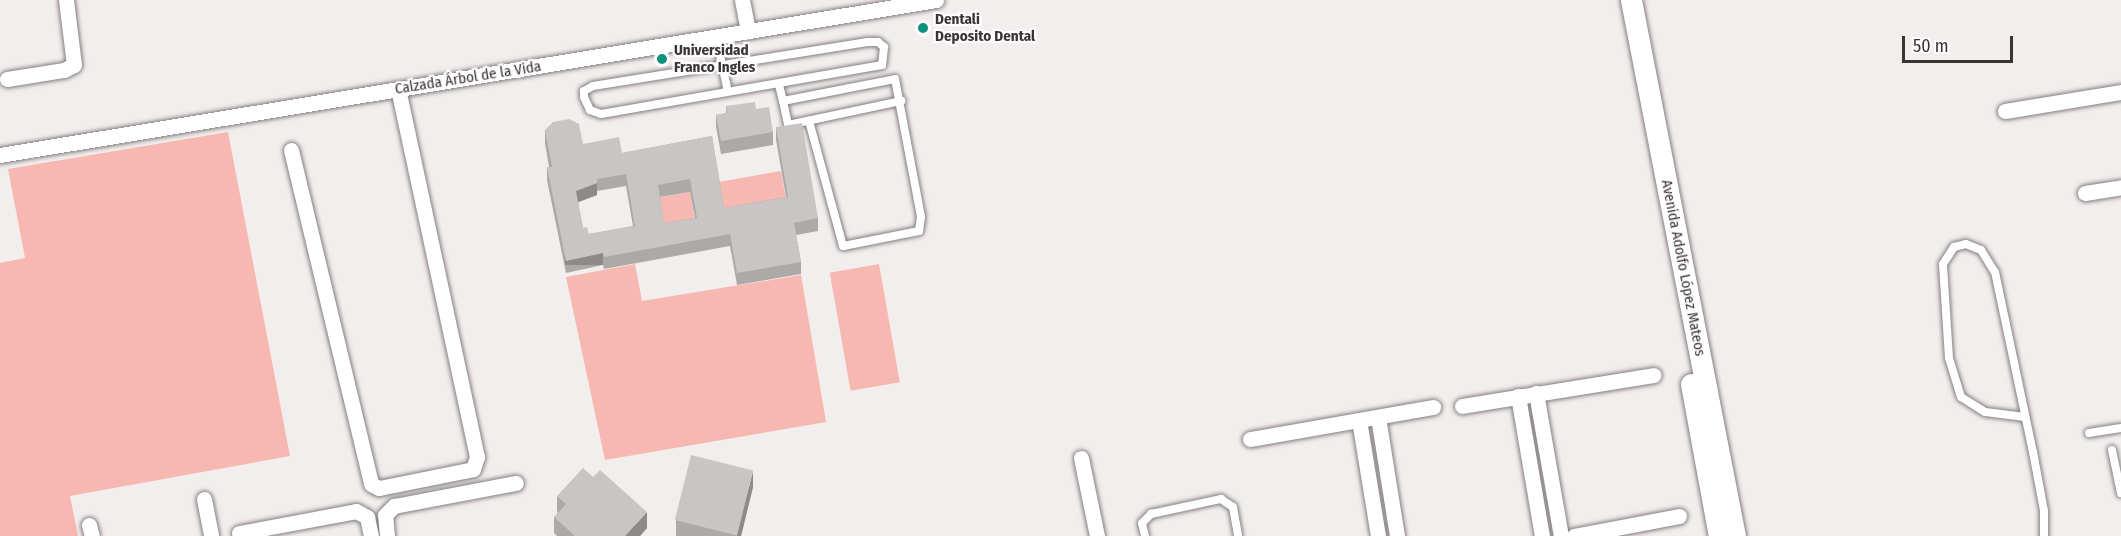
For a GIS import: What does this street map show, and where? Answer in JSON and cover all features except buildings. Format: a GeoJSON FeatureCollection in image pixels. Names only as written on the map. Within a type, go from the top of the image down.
{"type":"FeatureCollection","features":[{"type":"Feature","properties":{"kind":"street"},"geometry":{"type":"LineString","coordinates":[[7,79],[64,70],[74,65],[66,0]]}},
{"type":"Feature","properties":{"kind":"street"},"geometry":{"type":"LineString","coordinates":[[741,0],[748,31]]}},
{"type":"Feature","properties":{"kind":"street","name":"Calzada Árbol de la Vida"},"geometry":{"type":"LineString","coordinates":[[0,156],[936,0]]}},
{"type":"Feature","properties":{"kind":"street","name":"Avenida Adolfo López Mateos"},"geometry":{"type":"LineString","coordinates":[[1620,0],[1719,536]]}},
{"type":"Feature","properties":{"kind":"street","name":"Avenida Adolfo López Mateos"},"geometry":{"type":"LineString","coordinates":[[1631,0],[1735,536]]}},
{"type":"Feature","properties":{"kind":"street"},"geometry":{"type":"LineString","coordinates":[[291,150],[371,484],[379,488],[468,472],[477,464],[477,458],[398,89]]}},
{"type":"Feature","properties":{"kind":"street"},"geometry":{"type":"LineString","coordinates":[[2005,111],[2121,92]]}},
{"type":"Feature","properties":{"kind":"street"},"geometry":{"type":"LineString","coordinates":[[2085,193],[2121,187]]}},
{"type":"Feature","properties":{"kind":"street"},"geometry":{"type":"LineString","coordinates":[[1462,406],[1654,375]]}},
{"type":"Feature","properties":{"kind":"street"},"geometry":{"type":"LineString","coordinates":[[1536,393],[1541,441],[1561,536]]}},
{"type":"Feature","properties":{"kind":"street"},"geometry":{"type":"LineString","coordinates":[[1518,396],[1542,536]]}},
{"type":"Feature","properties":{"kind":"street"},"geometry":{"type":"LineString","coordinates":[[1250,439],[1433,407]]}},
{"type":"Feature","properties":{"kind":"street"},"geometry":{"type":"LineString","coordinates":[[1378,417],[1397,536]]}},
{"type":"Feature","properties":{"kind":"street"},"geometry":{"type":"LineString","coordinates":[[1359,420],[1378,536]]}},
{"type":"Feature","properties":{"kind":"street"},"geometry":{"type":"LineString","coordinates":[[1081,458],[1097,536]]}},
{"type":"Feature","properties":{"kind":"street"},"geometry":{"type":"LineString","coordinates":[[387,536],[387,510],[516,483]]}},
{"type":"Feature","properties":{"kind":"street"},"geometry":{"type":"LineString","coordinates":[[204,499],[211,536]]}},
{"type":"Feature","properties":{"kind":"street"},"geometry":{"type":"LineString","coordinates":[[239,533],[356,511],[363,513],[371,536]]}},
{"type":"Feature","properties":{"kind":"street"},"geometry":{"type":"LineString","coordinates":[[1574,536],[1679,516]]}},
{"type":"Feature","properties":{"kind":"lane"},"geometry":{"type":"LineString","coordinates":[[716,37],[728,92]]}},
{"type":"Feature","properties":{"kind":"lane"},"geometry":{"type":"LineString","coordinates":[[873,41],[884,47],[886,58],[879,66],[779,85],[602,114],[590,110],[584,98],[584,91],[593,86],[873,41]]}},
{"type":"Feature","properties":{"kind":"lane"},"geometry":{"type":"LineString","coordinates":[[783,101],[891,78],[897,81],[921,223],[919,231],[898,237],[843,246],[809,121]]}},
{"type":"Feature","properties":{"kind":"lane"},"geometry":{"type":"LineString","coordinates":[[779,85],[788,125],[901,101]]}},
{"type":"Feature","properties":{"kind":"lane"},"geometry":{"type":"LineString","coordinates":[[2025,417],[1985,412],[1961,397],[1949,358],[1943,264],[1954,247],[1966,244],[1989,258],[2025,417],[2044,511],[2044,536]]}},
{"type":"Feature","properties":{"kind":"lane"},"geometry":{"type":"LineString","coordinates":[[2089,433],[2121,428]]}},
{"type":"Feature","properties":{"kind":"lane"},"geometry":{"type":"LineString","coordinates":[[2112,450],[2121,493]]}},
{"type":"Feature","properties":{"kind":"lane"},"geometry":{"type":"LineString","coordinates":[[1145,536],[1142,523],[1151,514],[1221,499],[1233,507],[1238,536]]}},
{"type":"Feature","properties":{"kind":"shaded area"},"geometry":{"type":"Polygon","coordinates":[[[228,132],[290,456],[70,496],[78,536],[0,536],[0,263],[25,258],[8,169],[228,132]]]}},
{"type":"Feature","properties":{"kind":"shaded area"},"geometry":{"type":"Polygon","coordinates":[[[781,171],[788,210],[724,222],[717,182],[781,171]]]}},
{"type":"Feature","properties":{"kind":"shaded area"},"geometry":{"type":"Polygon","coordinates":[[[690,192],[697,230],[665,236],[658,198],[690,192]]]}},
{"type":"Feature","properties":{"kind":"shaded area"},"geometry":{"type":"Polygon","coordinates":[[[635,264],[642,301],[801,275],[826,422],[605,460],[566,277],[635,264]]]}},
{"type":"Feature","properties":{"kind":"shaded area"},"geometry":{"type":"Polygon","coordinates":[[[879,264],[900,382],[851,391],[830,273],[879,264]]]}},
{"type":"Feature","properties":{"kind":"place","name":"Dentali Deposito Dental"},"geometry":{"type":"Point","coordinates":[923,28]}},
{"type":"Feature","properties":{"kind":"place","name":"Universidad Franco Ingles"},"geometry":{"type":"Point","coordinates":[662,59]}}]}
